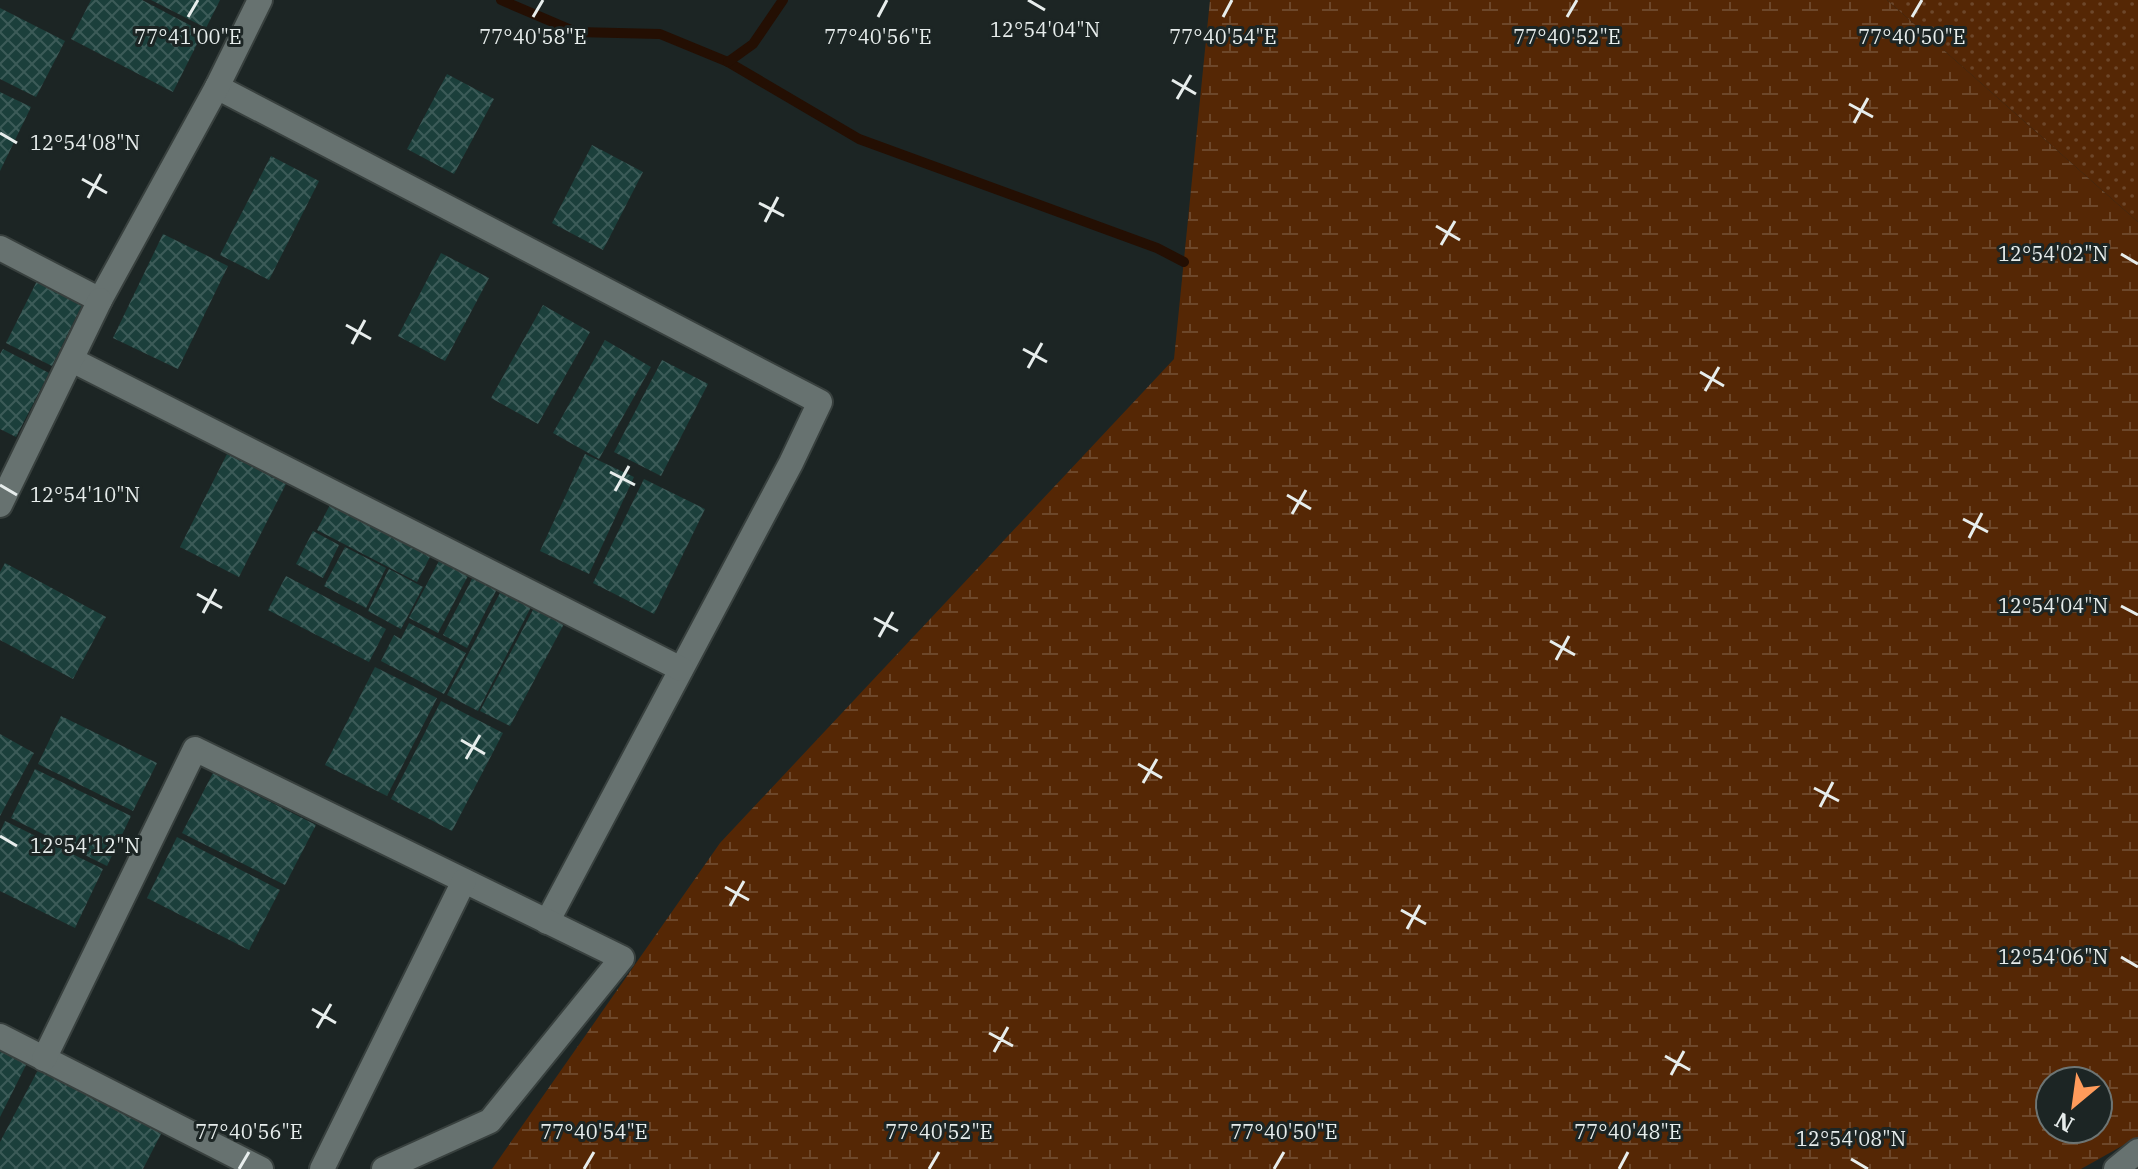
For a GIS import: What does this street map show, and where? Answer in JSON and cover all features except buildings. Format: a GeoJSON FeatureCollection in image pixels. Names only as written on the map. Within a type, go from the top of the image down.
{"type":"FeatureCollection","features":[{"type":"Feature","properties":{"kind":"street"},"geometry":{"type":"LineString","coordinates":[[0,505],[100,300],[217,87],[260,0]]}},
{"type":"Feature","properties":{"kind":"street"},"geometry":{"type":"LineString","coordinates":[[217,87],[820,402],[803,441],[547,922]]}},
{"type":"Feature","properties":{"kind":"street"},"geometry":{"type":"LineString","coordinates":[[0,248],[100,300]]}},
{"type":"Feature","properties":{"kind":"street"},"geometry":{"type":"LineString","coordinates":[[72,360],[681,669]]}},
{"type":"Feature","properties":{"kind":"street"},"geometry":{"type":"LineString","coordinates":[[44,1059],[195,749],[622,958],[490,1121],[398,1167]]}},
{"type":"Feature","properties":{"kind":"street"},"geometry":{"type":"LineString","coordinates":[[322,1169],[464,881]]}},
{"type":"Feature","properties":{"kind":"street"},"geometry":{"type":"LineString","coordinates":[[0,1036],[261,1169]]}},
{"type":"Feature","properties":{"kind":"street"},"geometry":{"type":"LineString","coordinates":[[2116,1169],[2138,1151]]}},
{"type":"Feature","properties":{"kind":"green space"},"geometry":{"type":"Polygon","coordinates":[[[1210,0],[1887,0],[2138,222],[2138,1137],[2081,1169],[492,1169],[720,843],[1174,359],[1210,0]]]}},
{"type":"Feature","properties":{"kind":"green space"},"geometry":{"type":"Polygon","coordinates":[[[1887,0],[2138,0],[2138,222],[1887,0]]]}},
{"type":"Feature","properties":{"kind":"waterway"},"geometry":{"type":"LineString","coordinates":[[501,0],[576,32],[660,34],[728,62],[859,139],[1157,248],[1184,262]]}},
{"type":"Feature","properties":{"kind":"waterway"},"geometry":{"type":"LineString","coordinates":[[728,62],[753,44],[783,0]]}}]}
